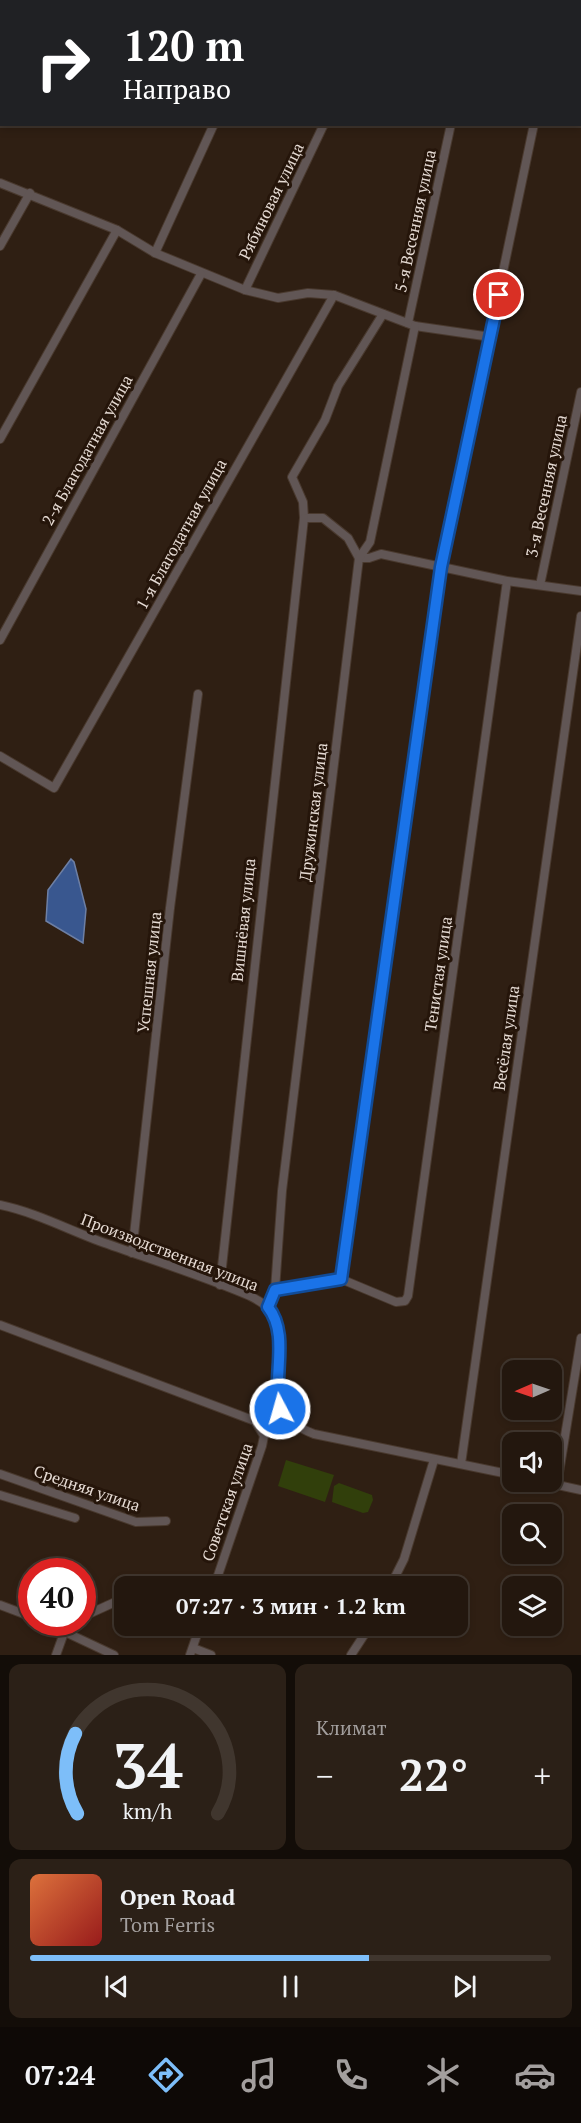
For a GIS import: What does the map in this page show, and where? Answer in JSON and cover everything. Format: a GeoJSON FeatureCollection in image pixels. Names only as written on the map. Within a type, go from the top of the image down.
{"type":"FeatureCollection","features":[{"type":"Feature","properties":{"kind":"street"},"geometry":{"type":"LineString","coordinates":[[154,252],[213,126]]}},
{"type":"Feature","properties":{"kind":"street","name":"Рябиновая улица"},"geometry":{"type":"LineString","coordinates":[[245,290],[323,126]]}},
{"type":"Feature","properties":{"kind":"street","name":"5-я Весенняя улица"},"geometry":{"type":"LineString","coordinates":[[412,324],[451,126]]}},
{"type":"Feature","properties":{"kind":"street"},"geometry":{"type":"LineString","coordinates":[[275,1290],[341,1279],[441,567],[534,126]]}},
{"type":"Feature","properties":{"kind":"street"},"geometry":{"type":"LineString","coordinates":[[0,183],[30,193],[117,230],[154,252],[201,274],[245,290],[278,298],[308,293],[334,295],[412,324],[491,337]]}},
{"type":"Feature","properties":{"kind":"street"},"geometry":{"type":"LineString","coordinates":[[0,246],[30,193]]}},
{"type":"Feature","properties":{"kind":"street"},"geometry":{"type":"LineString","coordinates":[[0,439],[117,230]]}},
{"type":"Feature","properties":{"kind":"street","name":"2-я Благодатная улица"},"geometry":{"type":"LineString","coordinates":[[0,640],[201,274]]}},
{"type":"Feature","properties":{"kind":"street","name":"1-я Благодатная улица"},"geometry":{"type":"LineString","coordinates":[[1,759],[54,788],[334,295]]}},
{"type":"Feature","properties":{"kind":"street"},"geometry":{"type":"LineString","coordinates":[[383,314],[338,386],[325,420],[292,477],[303,502],[304,518],[323,518],[348,538],[359,558],[381,554],[507,581],[581,591]]}},
{"type":"Feature","properties":{"kind":"street","name":"Дружинская улица"},"geometry":{"type":"LineString","coordinates":[[268,1307],[275,1290],[283,1179],[359,558],[370,542],[412,324]]}},
{"type":"Feature","properties":{"kind":"street","name":"3-я Весенняя улица"},"geometry":{"type":"LineString","coordinates":[[540,585],[581,392]]}},
{"type":"Feature","properties":{"kind":"street","name":"Вишнёвая улица"},"geometry":{"type":"LineString","coordinates":[[220,1285],[304,518]]}},
{"type":"Feature","properties":{"kind":"street","name":"Тенистая улица"},"geometry":{"type":"LineString","coordinates":[[341,1279],[396,1302],[405,1301],[408,1296],[507,581]]}},
{"type":"Feature","properties":{"kind":"street","name":"Весёлая улица"},"geometry":{"type":"LineString","coordinates":[[461,1464],[581,616]]}},
{"type":"Feature","properties":{"kind":"street","name":"Успешная улица"},"geometry":{"type":"LineString","coordinates":[[132,1253],[170,910],[198,694]]}},
{"type":"Feature","properties":{"kind":"street","name":"Производственная улица"},"geometry":{"type":"LineString","coordinates":[[0,1205],[252,1297],[268,1307],[278,1329],[276,1397],[287,1420],[297,1428],[314,1434],[502,1473]]}},
{"type":"Feature","properties":{"kind":"street","name":"Советская улица"},"geometry":{"type":"LineString","coordinates":[[0,1325],[258,1424],[264,1436],[262,1446],[218,1576]]}},
{"type":"Feature","properties":{"kind":"street"},"geometry":{"type":"LineString","coordinates":[[562,1454],[581,1338]]}},
{"type":"Feature","properties":{"kind":"street"},"geometry":{"type":"LineString","coordinates":[[396,1576],[404,1559],[434,1460]]}},
{"type":"Feature","properties":{"kind":"street","name":"Средняя улица"},"geometry":{"type":"LineString","coordinates":[[0,1474],[127,1520],[166,1521]]}},
{"type":"Feature","properties":{"kind":"street"},"geometry":{"type":"LineString","coordinates":[[562,1486],[581,1490]]}},
{"type":"Feature","properties":{"kind":"street"},"geometry":{"type":"LineString","coordinates":[[0,1495],[75,1518]]}},
{"type":"Feature","properties":{"kind":"street"},"geometry":{"type":"LineString","coordinates":[[96,1611],[114,1603]]}},
{"type":"Feature","properties":{"kind":"street"},"geometry":{"type":"LineString","coordinates":[[0,1605],[18,1612]]}},
{"type":"Feature","properties":{"kind":"street"},"geometry":{"type":"LineString","coordinates":[[56,1655],[64,1636]]}},
{"type":"Feature","properties":{"kind":"street"},"geometry":{"type":"LineString","coordinates":[[83,1636],[114,1655]]}},
{"type":"Feature","properties":{"kind":"street"},"geometry":{"type":"LineString","coordinates":[[196,1636],[191,1651],[211,1655]]}},
{"type":"Feature","properties":{"kind":"street"},"geometry":{"type":"LineString","coordinates":[[351,1655],[363,1636]]}},
{"type":"Feature","properties":{"kind":"green space"},"geometry":{"type":"Polygon","coordinates":[[[286,1460],[334,1475],[325,1502],[278,1486],[286,1460]]]}},
{"type":"Feature","properties":{"kind":"green space"},"geometry":{"type":"Polygon","coordinates":[[[339,1483],[372,1495],[373,1500],[368,1512],[363,1513],[332,1502],[334,1486],[339,1483]]]}},
{"type":"Feature","properties":{"kind":"water"},"geometry":{"type":"Polygon","coordinates":[[[71,859],[74,862],[86,909],[83,943],[46,921],[48,890],[71,859]]]}},
{"type":"Feature","properties":{"kind":"route"},"geometry":{"type":"LineString","coordinates":[[280,1409],[276,1397],[279,1336],[277,1322],[268,1307],[275,1290],[341,1279],[345,1259],[441,567],[499,295]]}}]}
